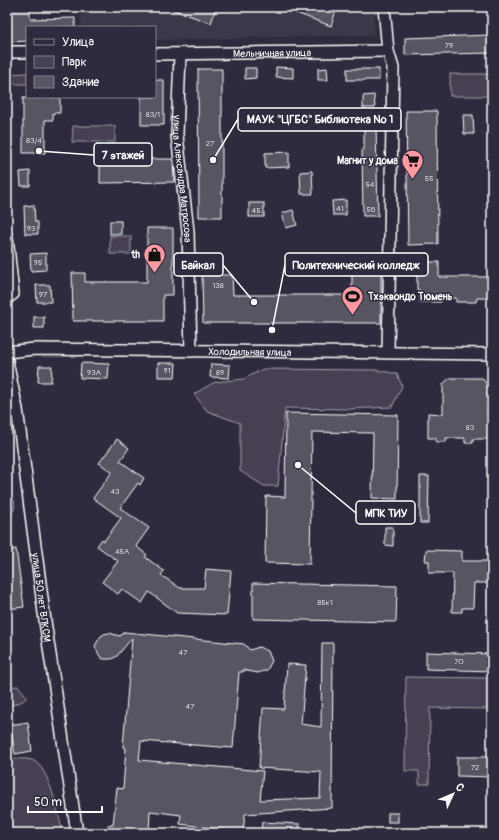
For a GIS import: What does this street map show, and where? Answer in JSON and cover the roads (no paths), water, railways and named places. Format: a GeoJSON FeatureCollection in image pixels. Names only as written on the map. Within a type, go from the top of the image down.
{"type":"FeatureCollection","features":[{"type":"Feature","properties":{"kind":"street"},"geometry":{"type":"LineString","coordinates":[[384,7],[388,51],[394,68],[388,352]]}},
{"type":"Feature","properties":{"kind":"street","name":"Мельничная улица"},"geometry":{"type":"LineString","coordinates":[[156,54],[180,55],[388,51]]}},
{"type":"Feature","properties":{"kind":"street"},"geometry":{"type":"LineString","coordinates":[[7,52],[26,52]]}},
{"type":"Feature","properties":{"kind":"street","name":"улица Александра Матросова"},"geometry":{"type":"LineString","coordinates":[[180,55],[177,135],[188,231],[191,351]]}},
{"type":"Feature","properties":{"kind":"street"},"geometry":{"type":"LineString","coordinates":[[7,237],[14,294],[7,298]]}},
{"type":"Feature","properties":{"kind":"street","name":"Холодильная улица"},"geometry":{"type":"LineString","coordinates":[[7,352],[34,349],[492,354]]}},
{"type":"Feature","properties":{"kind":"street","name":"улица 50 лет ВЛКСМ"},"geometry":{"type":"LineString","coordinates":[[7,361],[17,409],[46,628],[77,833]]}},
{"type":"Feature","properties":{"kind":"place","name":"7 этажей"},"geometry":{"type":"Point","coordinates":[39,151]}},
{"type":"Feature","properties":{"kind":"place","name":"МАУК \"ЦГБС\" Библиотека № 1"},"geometry":{"type":"Point","coordinates":[213,160]}},
{"type":"Feature","properties":{"kind":"place","name":"Магнит у дома"},"geometry":{"type":"Point","coordinates":[413,180]}},
{"type":"Feature","properties":{"kind":"place","name":"th"},"geometry":{"type":"Point","coordinates":[155,274]}},
{"type":"Feature","properties":{"kind":"place","name":"Байкал"},"geometry":{"type":"Point","coordinates":[254,302]}},
{"type":"Feature","properties":{"kind":"place","name":"Тхэквондо Тюмень"},"geometry":{"type":"Point","coordinates":[353,316]}},
{"type":"Feature","properties":{"kind":"place","name":"Политехнический колледж"},"geometry":{"type":"Point","coordinates":[272,330]}},
{"type":"Feature","properties":{"kind":"place","name":"МПК ТИУ"},"geometry":{"type":"Point","coordinates":[298,465]}}]}
